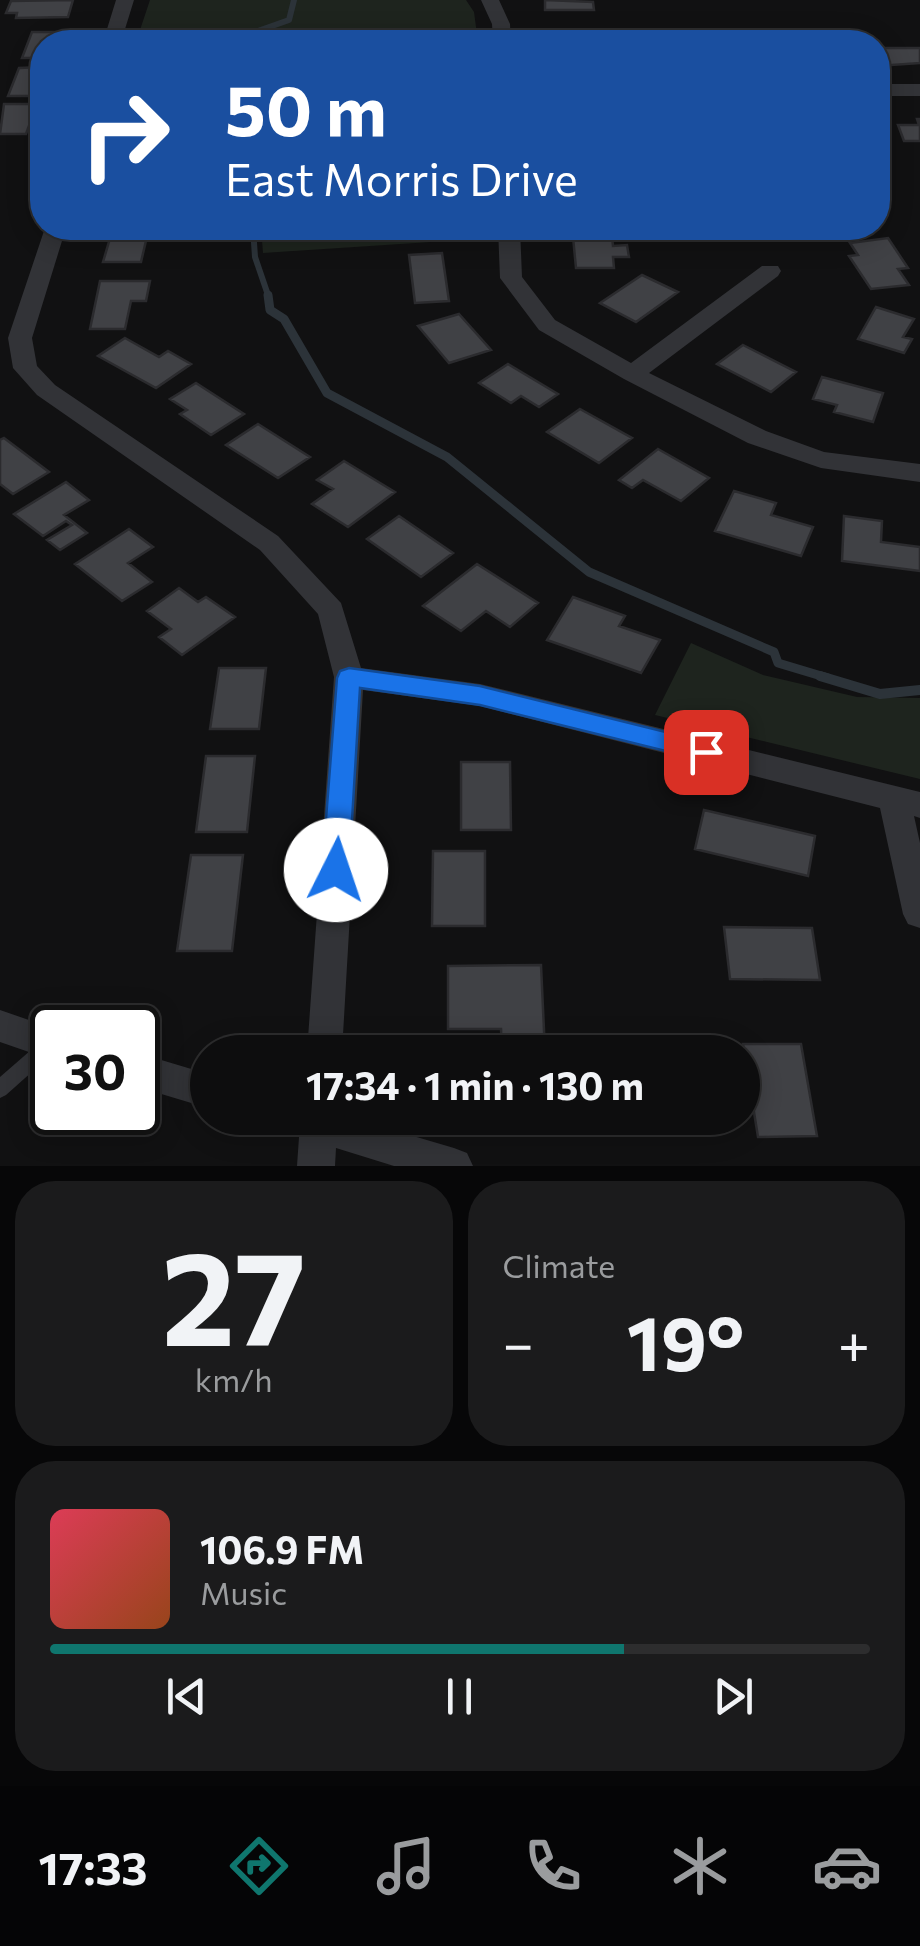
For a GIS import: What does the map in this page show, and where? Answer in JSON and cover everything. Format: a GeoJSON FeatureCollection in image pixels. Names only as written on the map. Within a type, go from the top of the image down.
{"type":"FeatureCollection","features":[{"type":"Feature","properties":{"kind":"street"},"geometry":{"type":"LineString","coordinates":[[116,30],[125,0]]}},
{"type":"Feature","properties":{"kind":"street"},"geometry":{"type":"LineString","coordinates":[[490,0],[501,30]]}},
{"type":"Feature","properties":{"kind":"street"},"geometry":{"type":"LineString","coordinates":[[890,90],[920,90]]}},
{"type":"Feature","properties":{"kind":"street"},"geometry":{"type":"LineString","coordinates":[[50,240],[20,338],[26,368],[46,390],[269,543],[331,610],[349,678],[325,1035]]}},
{"type":"Feature","properties":{"kind":"street"},"geometry":{"type":"LineString","coordinates":[[509,240],[511,278],[547,324],[632,374],[757,438],[821,460],[920,473]]}},
{"type":"Feature","properties":{"kind":"street"},"geometry":{"type":"LineString","coordinates":[[632,374],[770,271]]}},
{"type":"Feature","properties":{"kind":"street"},"geometry":{"type":"LineString","coordinates":[[349,678],[480,695],[907,802],[920,914]]}},
{"type":"Feature","properties":{"kind":"street"},"geometry":{"type":"LineString","coordinates":[[0,1026],[30,1036]]}},
{"type":"Feature","properties":{"kind":"street"},"geometry":{"type":"LineString","coordinates":[[160,1077],[190,1086]]}},
{"type":"Feature","properties":{"kind":"street"},"geometry":{"type":"LineString","coordinates":[[313,1135],[316,1166]]}},
{"type":"Feature","properties":{"kind":"street"},"geometry":{"type":"LineString","coordinates":[[358,1135],[454,1166]]}},
{"type":"Feature","properties":{"kind":"lane"},"geometry":{"type":"LineString","coordinates":[[0,1089],[30,1062]]}},
{"type":"Feature","properties":{"kind":"shaded area"},"geometry":{"type":"Polygon","coordinates":[[[150,0],[466,0],[474,12],[476,30],[140,30],[150,0]]]}},
{"type":"Feature","properties":{"kind":"shaded area"},"geometry":{"type":"Polygon","coordinates":[[[262,240],[461,240],[263,253],[262,240]]]}},
{"type":"Feature","properties":{"kind":"shaded area"},"geometry":{"type":"Polygon","coordinates":[[[691,643],[763,675],[857,697],[920,698],[920,779],[655,715],[691,643]]]}},
{"type":"Feature","properties":{"kind":"building"},"geometry":{"type":"Polygon","coordinates":[[[73,0],[68,17],[16,18],[17,13],[6,13],[11,1],[73,0]]]}},
{"type":"Feature","properties":{"kind":"building"},"geometry":{"type":"Polygon","coordinates":[[[545,0],[593,2],[594,10],[545,10],[545,0]]]}},
{"type":"Feature","properties":{"kind":"building"},"geometry":{"type":"Polygon","coordinates":[[[30,37],[30,58],[22,58],[30,37]]]}},
{"type":"Feature","properties":{"kind":"building"},"geometry":{"type":"Polygon","coordinates":[[[890,48],[920,48],[920,63],[890,65],[890,48]]]}},
{"type":"Feature","properties":{"kind":"building"},"geometry":{"type":"Polygon","coordinates":[[[19,68],[30,68],[30,96],[8,96],[19,68]]]}},
{"type":"Feature","properties":{"kind":"building"},"geometry":{"type":"Polygon","coordinates":[[[4,104],[30,104],[26,134],[0,134],[4,104]]]}},
{"type":"Feature","properties":{"kind":"building"},"geometry":{"type":"Polygon","coordinates":[[[920,119],[920,141],[904,141],[898,125],[919,125],[920,119]]]}},
{"type":"Feature","properties":{"kind":"building"},"geometry":{"type":"Polygon","coordinates":[[[109,240],[146,240],[141,262],[103,262],[109,240]]]}},
{"type":"Feature","properties":{"kind":"building"},"geometry":{"type":"Polygon","coordinates":[[[573,240],[612,240],[613,246],[627,245],[629,257],[613,257],[614,268],[576,268],[573,240]]]}},
{"type":"Feature","properties":{"kind":"building"},"geometry":{"type":"Polygon","coordinates":[[[889,240],[908,268],[898,269],[909,285],[871,289],[849,256],[858,255],[850,243],[889,240]]]}},
{"type":"Feature","properties":{"kind":"building"},"geometry":{"type":"Polygon","coordinates":[[[442,253],[449,301],[415,303],[409,255],[442,253]]]}},
{"type":"Feature","properties":{"kind":"building"},"geometry":{"type":"Polygon","coordinates":[[[642,275],[678,292],[636,322],[600,303],[642,275]]]}},
{"type":"Feature","properties":{"kind":"building"},"geometry":{"type":"Polygon","coordinates":[[[100,281],[150,281],[146,301],[131,301],[125,329],[90,329],[100,281]]]}},
{"type":"Feature","properties":{"kind":"building"},"geometry":{"type":"Polygon","coordinates":[[[876,307],[914,319],[903,337],[912,339],[904,353],[858,339],[876,307]]]}},
{"type":"Feature","properties":{"kind":"building"},"geometry":{"type":"Polygon","coordinates":[[[459,314],[491,350],[449,363],[418,326],[459,314]]]}},
{"type":"Feature","properties":{"kind":"building"},"geometry":{"type":"Polygon","coordinates":[[[125,338],[159,357],[168,351],[191,364],[156,388],[98,356],[125,338]]]}},
{"type":"Feature","properties":{"kind":"building"},"geometry":{"type":"Polygon","coordinates":[[[743,345],[796,372],[771,392],[717,364],[743,345]]]}},
{"type":"Feature","properties":{"kind":"building"},"geometry":{"type":"Polygon","coordinates":[[[508,364],[558,394],[539,407],[521,396],[511,403],[479,383],[508,364]]]}},
{"type":"Feature","properties":{"kind":"building"},"geometry":{"type":"Polygon","coordinates":[[[822,377],[883,393],[873,422],[834,412],[837,405],[813,399],[822,377]]]}},
{"type":"Feature","properties":{"kind":"building"},"geometry":{"type":"Polygon","coordinates":[[[196,383],[244,414],[211,435],[180,414],[187,410],[170,399],[196,383]]]}},
{"type":"Feature","properties":{"kind":"building"},"geometry":{"type":"Polygon","coordinates":[[[580,409],[632,438],[599,463],[547,432],[580,409]]]}},
{"type":"Feature","properties":{"kind":"building"},"geometry":{"type":"Polygon","coordinates":[[[258,424],[310,457],[278,478],[226,445],[258,424]]]}},
{"type":"Feature","properties":{"kind":"building"},"geometry":{"type":"Polygon","coordinates":[[[4,438],[49,472],[13,494],[0,484],[0,440],[4,438]]]}},
{"type":"Feature","properties":{"kind":"building"},"geometry":{"type":"Polygon","coordinates":[[[658,449],[709,478],[681,501],[643,480],[632,488],[619,480],[658,449]]]}},
{"type":"Feature","properties":{"kind":"building"},"geometry":{"type":"Polygon","coordinates":[[[344,461],[395,492],[348,527],[312,504],[333,489],[317,480],[344,461]]]}},
{"type":"Feature","properties":{"kind":"building"},"geometry":{"type":"Polygon","coordinates":[[[66,482],[89,500],[64,515],[87,533],[60,550],[47,540],[72,525],[66,521],[43,536],[14,514],[66,482]]]}},
{"type":"Feature","properties":{"kind":"building"},"geometry":{"type":"Polygon","coordinates":[[[734,491],[776,503],[771,515],[813,527],[801,556],[715,531],[734,491]]]}},
{"type":"Feature","properties":{"kind":"building"},"geometry":{"type":"Polygon","coordinates":[[[399,516],[453,553],[421,577],[367,539],[399,516]]]}},
{"type":"Feature","properties":{"kind":"building"},"geometry":{"type":"Polygon","coordinates":[[[844,516],[882,521],[881,542],[920,547],[920,571],[842,561],[844,516]]]}},
{"type":"Feature","properties":{"kind":"building"},"geometry":{"type":"Polygon","coordinates":[[[129,529],[153,547],[128,563],[152,582],[122,601],[75,564],[129,529]]]}},
{"type":"Feature","properties":{"kind":"building"},"geometry":{"type":"Polygon","coordinates":[[[477,564],[538,603],[510,627],[486,611],[461,631],[423,606],[477,564]]]}},
{"type":"Feature","properties":{"kind":"building"},"geometry":{"type":"Polygon","coordinates":[[[179,588],[198,602],[206,597],[235,617],[182,655],[159,637],[171,629],[147,611],[179,588]]]}},
{"type":"Feature","properties":{"kind":"building"},"geometry":{"type":"Polygon","coordinates":[[[573,597],[625,616],[619,626],[660,640],[641,673],[547,640],[573,597]]]}},
{"type":"Feature","properties":{"kind":"building"},"geometry":{"type":"Polygon","coordinates":[[[219,668],[266,668],[259,729],[210,729],[219,668]]]}},
{"type":"Feature","properties":{"kind":"building"},"geometry":{"type":"Polygon","coordinates":[[[206,756],[255,756],[247,832],[196,832],[206,756]]]}},
{"type":"Feature","properties":{"kind":"building"},"geometry":{"type":"Polygon","coordinates":[[[461,762],[510,762],[511,830],[461,830],[461,762]]]}},
{"type":"Feature","properties":{"kind":"building"},"geometry":{"type":"Polygon","coordinates":[[[704,810],[815,836],[808,876],[695,849],[704,810]]]}},
{"type":"Feature","properties":{"kind":"building"},"geometry":{"type":"Polygon","coordinates":[[[433,851],[485,851],[485,926],[432,926],[433,851]]]}},
{"type":"Feature","properties":{"kind":"building"},"geometry":{"type":"Polygon","coordinates":[[[191,855],[243,855],[232,951],[177,951],[191,855]]]}},
{"type":"Feature","properties":{"kind":"building"},"geometry":{"type":"Polygon","coordinates":[[[724,927],[812,928],[820,980],[730,979],[724,927]]]}},
{"type":"Feature","properties":{"kind":"building"},"geometry":{"type":"Polygon","coordinates":[[[541,965],[544,1035],[501,1035],[501,1029],[448,1029],[448,966],[541,965]]]}},
{"type":"Feature","properties":{"kind":"building"},"geometry":{"type":"Polygon","coordinates":[[[760,1044],[801,1044],[817,1136],[758,1137],[760,1044]]]}},
{"type":"Feature","properties":{"kind":"waterway"},"geometry":{"type":"LineString","coordinates":[[261,30],[289,20],[294,0]]}},
{"type":"Feature","properties":{"kind":"waterway"},"geometry":{"type":"LineString","coordinates":[[254,240],[255,257],[268,295]]}},
{"type":"Feature","properties":{"kind":"waterway"},"geometry":{"type":"LineString","coordinates":[[268,295],[270,310],[284,319],[327,393],[447,457],[589,572],[774,652],[778,663],[828,678]]}},
{"type":"Feature","properties":{"kind":"waterway"},"geometry":{"type":"LineString","coordinates":[[820,676],[880,694],[920,690]]}},
{"type":"Feature","properties":{"kind":"route"},"geometry":{"type":"LineString","coordinates":[[336,870],[349,678],[480,695],[706,752]]}}]}
